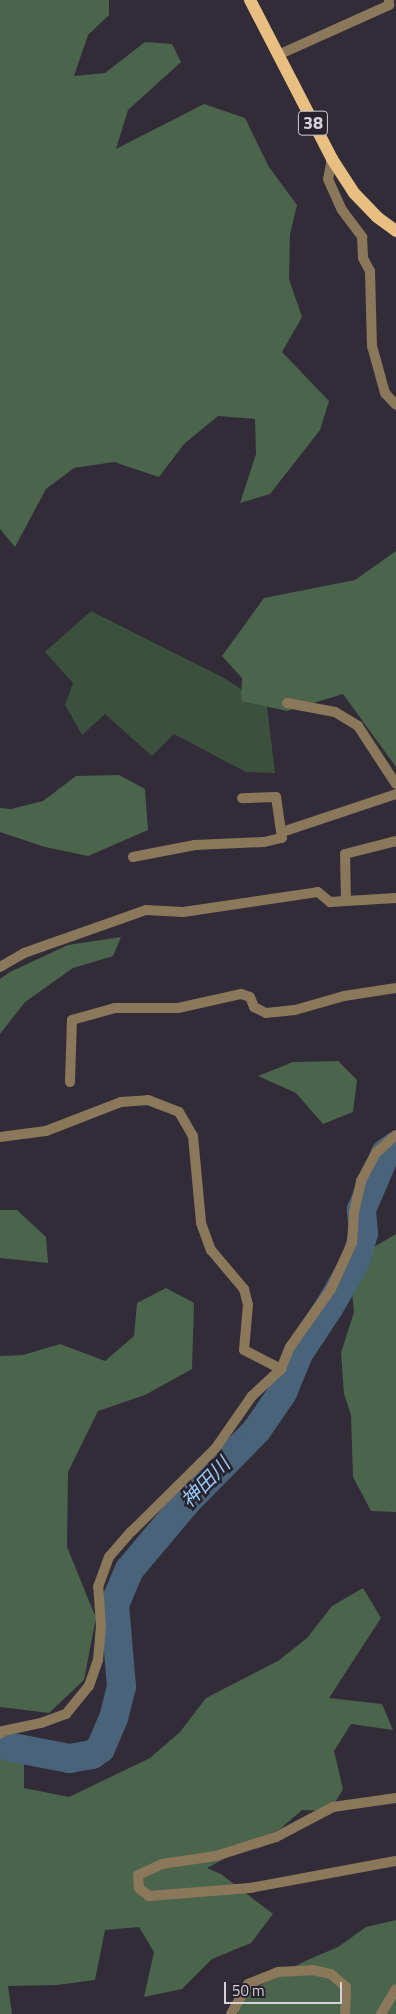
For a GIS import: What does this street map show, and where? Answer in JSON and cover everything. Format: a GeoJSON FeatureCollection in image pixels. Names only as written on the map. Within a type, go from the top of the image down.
{"type":"FeatureCollection","features":[{"type":"Feature","properties":{"kind":"main road","name":"38"},"geometry":{"type":"LineString","coordinates":[[250,0],[332,159],[354,193],[377,217],[396,231]]}},
{"type":"Feature","properties":{"kind":"street"},"geometry":{"type":"LineString","coordinates":[[278,55],[389,5],[390,0]]}},
{"type":"Feature","properties":{"kind":"street"},"geometry":{"type":"LineString","coordinates":[[332,159],[328,179],[342,210],[362,237],[363,258],[370,271],[372,346],[384,393],[396,405]]}},
{"type":"Feature","properties":{"kind":"street"},"geometry":{"type":"LineString","coordinates":[[286,703],[335,712],[358,726],[396,784]]}},
{"type":"Feature","properties":{"kind":"street"},"geometry":{"type":"LineString","coordinates":[[282,832],[396,794]]}},
{"type":"Feature","properties":{"kind":"street"},"geometry":{"type":"LineString","coordinates":[[133,857],[195,845],[264,842],[282,838],[276,797],[242,798]]}},
{"type":"Feature","properties":{"kind":"street"},"geometry":{"type":"LineString","coordinates":[[346,901],[346,854],[396,841]]}},
{"type":"Feature","properties":{"kind":"street"},"geometry":{"type":"LineString","coordinates":[[0,967],[24,953],[146,910],[183,912],[318,892],[330,902],[396,898]]}},
{"type":"Feature","properties":{"kind":"street"},"geometry":{"type":"LineString","coordinates":[[70,1082],[72,1020],[115,1008],[178,1008],[241,994],[250,997],[254,1007],[266,1013],[295,1010],[344,996],[396,988]]}},
{"type":"Feature","properties":{"kind":"street"},"geometry":{"type":"LineString","coordinates":[[0,1137],[46,1131],[120,1102],[148,1100],[179,1112],[193,1136],[198,1168],[201,1223],[211,1250],[244,1289],[248,1305],[244,1350],[281,1369]]}},
{"type":"Feature","properties":{"kind":"street"},"geometry":{"type":"LineString","coordinates":[[0,1734],[3,1731],[66,1714],[89,1686],[98,1660],[101,1626],[98,1587],[109,1557],[130,1532],[215,1449],[252,1396],[281,1369],[290,1347],[331,1289],[352,1243],[354,1212],[361,1181],[376,1152],[396,1135]]}},
{"type":"Feature","properties":{"kind":"street"},"geometry":{"type":"LineString","coordinates":[[396,1798],[333,1807],[276,1837],[216,1856],[162,1864],[138,1875],[140,1888],[149,1896],[250,1888],[396,1861]]}},
{"type":"Feature","properties":{"kind":"street"},"geometry":{"type":"LineString","coordinates":[[231,2014],[248,1984],[278,1972],[312,1970],[331,1974],[346,1987],[345,2014]]}},
{"type":"Feature","properties":{"kind":"street"},"geometry":{"type":"LineString","coordinates":[[381,2014],[396,1989]]}},
{"type":"Feature","properties":{"kind":"green space"},"geometry":{"type":"Polygon","coordinates":[[[0,0],[109,0],[109,15],[88,35],[74,76],[105,73],[145,42],[172,44],[181,62],[128,110],[116,149],[204,104],[245,118],[269,167],[297,205],[290,234],[289,279],[302,317],[282,352],[329,401],[320,430],[270,494],[240,503],[256,454],[255,419],[218,416],[184,444],[159,477],[114,462],[74,468],[46,489],[15,547],[0,529],[0,0]]]}},
{"type":"Feature","properties":{"kind":"green space"},"geometry":{"type":"Polygon","coordinates":[[[396,551],[396,767],[343,694],[287,711],[241,701],[242,678],[222,656],[264,598],[355,580],[396,551]]]}},
{"type":"Feature","properties":{"kind":"green space"},"geometry":{"type":"Polygon","coordinates":[[[91,611],[224,678],[267,706],[275,773],[246,772],[174,734],[152,756],[105,714],[82,735],[65,705],[73,683],[45,652],[91,611]]]}},
{"type":"Feature","properties":{"kind":"green space"},"geometry":{"type":"Polygon","coordinates":[[[119,775],[145,789],[148,830],[88,856],[45,847],[0,832],[0,808],[11,809],[43,801],[76,776],[119,775]]]}},
{"type":"Feature","properties":{"kind":"green space"},"geometry":{"type":"Polygon","coordinates":[[[121,937],[113,956],[73,968],[25,1002],[0,1034],[0,979],[10,972],[68,945],[121,937]]]}},
{"type":"Feature","properties":{"kind":"green space"},"geometry":{"type":"Polygon","coordinates":[[[338,1061],[357,1080],[353,1112],[323,1124],[296,1093],[258,1076],[293,1062],[338,1061]]]}},
{"type":"Feature","properties":{"kind":"green space"},"geometry":{"type":"Polygon","coordinates":[[[0,1210],[17,1210],[46,1237],[48,1263],[0,1258],[0,1210]]]}},
{"type":"Feature","properties":{"kind":"green space"},"geometry":{"type":"Polygon","coordinates":[[[396,1234],[396,1512],[371,1511],[353,1477],[351,1415],[344,1394],[341,1353],[354,1312],[352,1293],[360,1255],[396,1234]]]}},
{"type":"Feature","properties":{"kind":"green space"},"geometry":{"type":"Polygon","coordinates":[[[166,1288],[194,1303],[192,1369],[145,1395],[98,1411],[68,1472],[67,1547],[96,1618],[84,1680],[49,1713],[0,1707],[0,1356],[23,1355],[60,1344],[105,1361],[134,1336],[137,1303],[166,1288]]]}},
{"type":"Feature","properties":{"kind":"green space"},"geometry":{"type":"Polygon","coordinates":[[[363,1588],[381,1618],[329,1698],[382,1704],[393,1730],[351,1724],[334,1751],[343,1789],[330,1811],[302,1810],[280,1829],[207,1868],[221,1874],[273,1914],[251,1943],[212,1959],[182,1989],[144,1997],[154,1952],[139,1927],[105,1930],[95,1980],[57,1985],[8,1986],[12,2014],[0,2014],[0,1751],[24,1750],[24,1788],[69,1797],[150,1758],[180,1732],[206,1698],[278,1661],[307,1638],[332,1606],[363,1588]]]}},
{"type":"Feature","properties":{"kind":"green space"},"geometry":{"type":"Polygon","coordinates":[[[396,1920],[396,2014],[238,2014],[237,2000],[259,1986],[305,1961],[338,1947],[366,1927],[396,1920]]]}},
{"type":"Feature","properties":{"kind":"waterway","name":"神田川"},"geometry":{"type":"LineString","coordinates":[[7,1746],[69,1758],[92,1754],[100,1748],[113,1718],[121,1686],[114,1604],[129,1569],[188,1499],[256,1430],[282,1392],[298,1353],[329,1306],[355,1261],[363,1233],[361,1209],[385,1153],[396,1145]]}}]}
